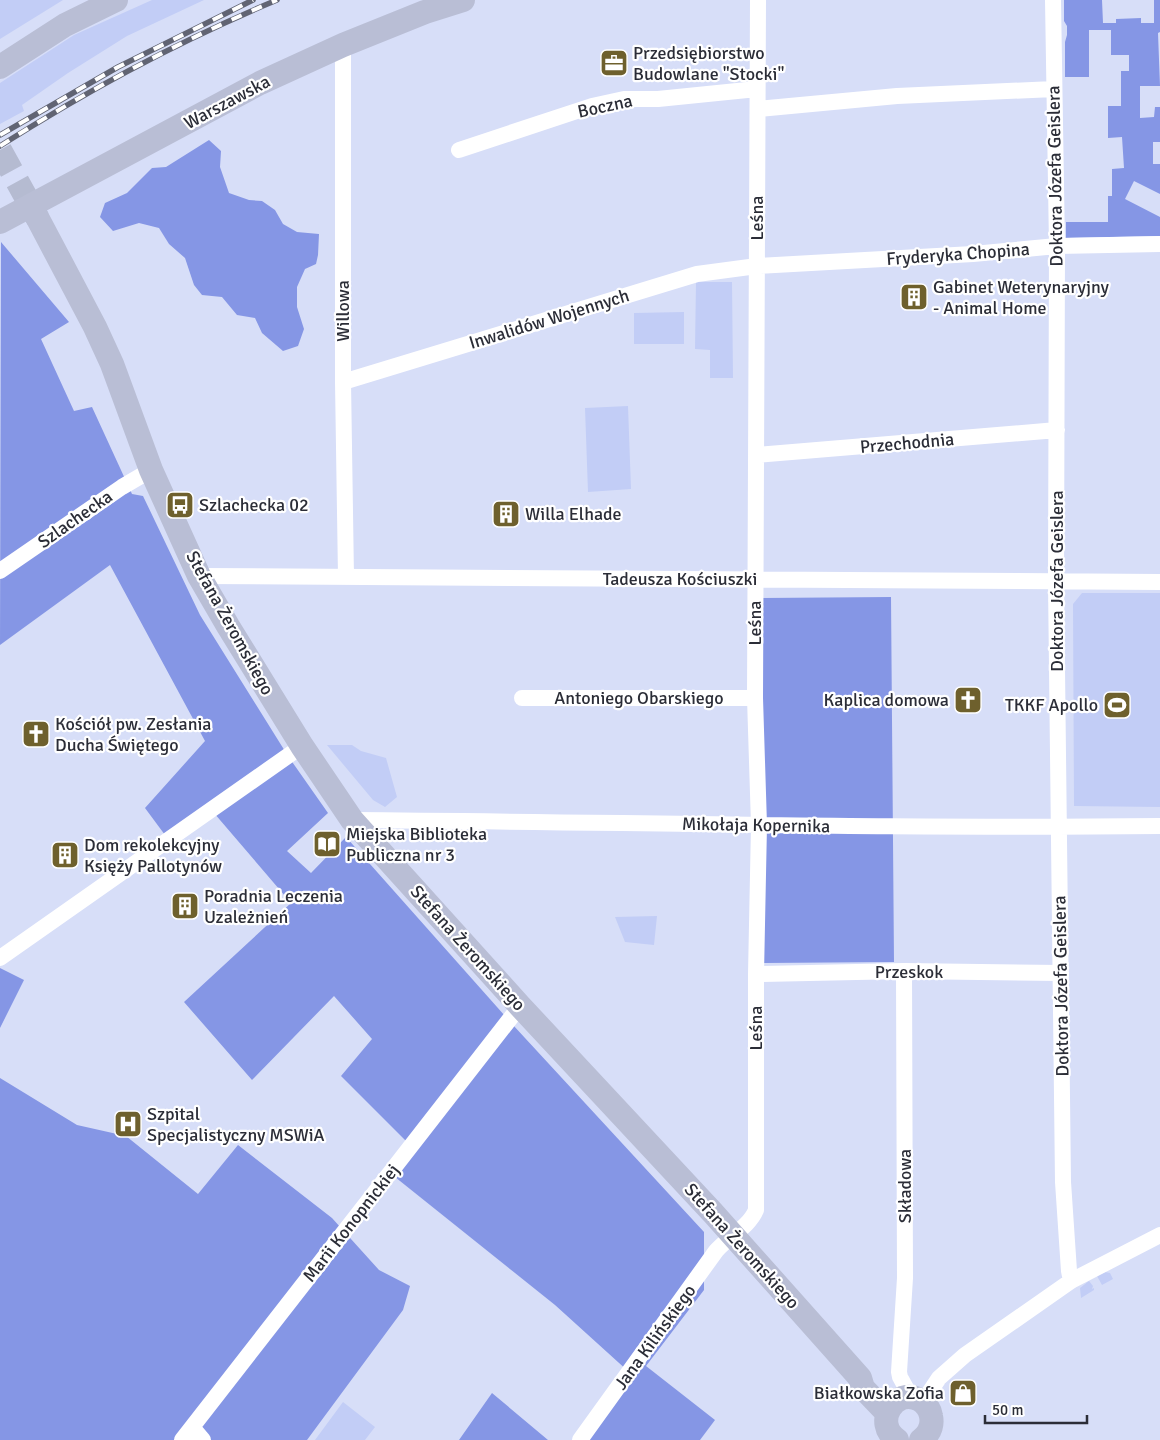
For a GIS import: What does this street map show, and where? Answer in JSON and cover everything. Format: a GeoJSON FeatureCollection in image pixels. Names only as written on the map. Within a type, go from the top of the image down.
{"type":"FeatureCollection","features":[{"type":"Feature","properties":{"kind":"main road"},"geometry":{"type":"LineString","coordinates":[[0,67],[65,25],[85,7],[116,0]]}},
{"type":"Feature","properties":{"kind":"main road","name":"Warszawska"},"geometry":{"type":"LineString","coordinates":[[0,222],[260,83],[343,45],[425,12],[463,0]]}},
{"type":"Feature","properties":{"kind":"main road","name":"Stefana Żeromskiego"},"geometry":{"type":"LineString","coordinates":[[38,219],[96,327],[151,470],[200,576],[228,626],[302,746],[352,820],[860,1378],[869,1381],[898,1418]]}},
{"type":"Feature","properties":{"kind":"main road"},"geometry":{"type":"LineString","coordinates":[[898,1418],[930,1412],[931,1425],[928,1437]]}},
{"type":"Feature","properties":{"kind":"street","name":"Leśna"},"geometry":{"type":"LineString","coordinates":[[732,1236],[749,1222],[756,1210],[758,825],[755,579],[758,0]]}},
{"type":"Feature","properties":{"kind":"street","name":"Doktora Józefa Geislera"},"geometry":{"type":"LineString","coordinates":[[1053,0],[1057,246],[1056,583],[1063,1182],[1069,1271],[1072,1281]]}},
{"type":"Feature","properties":{"kind":"street","name":"Willowa"},"geometry":{"type":"LineString","coordinates":[[343,45],[343,382],[346,577]]}},
{"type":"Feature","properties":{"kind":"street","name":"Boczna"},"geometry":{"type":"LineString","coordinates":[[459,150],[592,106],[624,99],[658,98],[757,89]]}},
{"type":"Feature","properties":{"kind":"street"},"geometry":{"type":"LineString","coordinates":[[758,109],[898,96],[1054,89]]}},
{"type":"Feature","properties":{"kind":"street","name":"Fryderyka Chopina"},"geometry":{"type":"LineString","coordinates":[[757,266],[973,254],[1057,246],[1160,244]]}},
{"type":"Feature","properties":{"kind":"street","name":"Inwalidów Wojennych"},"geometry":{"type":"LineString","coordinates":[[343,382],[697,274],[757,266]]}},
{"type":"Feature","properties":{"kind":"street","name":"Przechodnia"},"geometry":{"type":"LineString","coordinates":[[756,455],[1057,430]]}},
{"type":"Feature","properties":{"kind":"street","name":"Szlachecka"},"geometry":{"type":"LineString","coordinates":[[0,571],[122,487],[151,470]]}},
{"type":"Feature","properties":{"kind":"street","name":"Tadeusza Kościuszki"},"geometry":{"type":"LineString","coordinates":[[200,576],[755,579],[1056,583],[1160,582]]}},
{"type":"Feature","properties":{"kind":"street","name":"Antoniego Obarskiego"},"geometry":{"type":"LineString","coordinates":[[522,698],[755,698]]}},
{"type":"Feature","properties":{"kind":"street"},"geometry":{"type":"LineString","coordinates":[[0,958],[302,746]]}},
{"type":"Feature","properties":{"kind":"street","name":"Mikołaja Kopernika"},"geometry":{"type":"LineString","coordinates":[[352,820],[758,825],[1160,826]]}},
{"type":"Feature","properties":{"kind":"street","name":"Przeskok"},"geometry":{"type":"LineString","coordinates":[[756,974],[904,971],[1061,973]]}},
{"type":"Feature","properties":{"kind":"street","name":"Składowa"},"geometry":{"type":"LineString","coordinates":[[898,1418],[906,1390],[899,1372],[905,1268],[904,971]]}},
{"type":"Feature","properties":{"kind":"street","name":"Marii Konopnickiej"},"geometry":{"type":"LineString","coordinates":[[187,1434],[520,1006]]}},
{"type":"Feature","properties":{"kind":"street"},"geometry":{"type":"LineString","coordinates":[[898,1418],[965,1355],[1072,1281],[1160,1235]]}},
{"type":"Feature","properties":{"kind":"street","name":"Jana Kilińskiego"},"geometry":{"type":"LineString","coordinates":[[580,1440],[716,1251],[732,1236]]}},
{"type":"Feature","properties":{"kind":"street"},"geometry":{"type":"LineString","coordinates":[[187,1434],[203,1440]]}},
{"type":"Feature","properties":{"kind":"shaded area"},"geometry":{"type":"Polygon","coordinates":[[[0,0],[63,0],[0,39],[0,0]]]}},
{"type":"Feature","properties":{"kind":"shaded area"},"geometry":{"type":"Polygon","coordinates":[[[152,0],[204,0],[127,36],[68,73],[22,105],[24,111],[0,124],[0,83],[74,35],[152,0]]]}},
{"type":"Feature","properties":{"kind":"shaded area"},"geometry":{"type":"Polygon","coordinates":[[[1064,0],[1102,0],[1103,23],[1116,23],[1116,19],[1141,18],[1141,23],[1154,23],[1154,0],[1160,0],[1160,32],[1158,33],[1160,86],[1140,86],[1140,118],[1154,117],[1155,107],[1160,107],[1160,142],[1153,142],[1153,164],[1160,164],[1160,194],[1134,181],[1125,199],[1160,217],[1160,236],[1066,238],[1066,222],[1108,222],[1108,196],[1112,196],[1112,169],[1124,168],[1122,137],[1108,138],[1108,106],[1121,106],[1121,71],[1129,71],[1129,55],[1111,55],[1111,30],[1089,30],[1089,77],[1065,77],[1067,26],[1064,21],[1064,0]]]}},
{"type":"Feature","properties":{"kind":"shaded area"},"geometry":{"type":"Polygon","coordinates":[[[209,140],[221,151],[220,167],[229,193],[249,200],[262,201],[275,210],[283,224],[297,232],[319,234],[316,264],[305,269],[297,287],[297,307],[304,329],[298,346],[283,351],[262,333],[255,318],[237,315],[222,297],[202,295],[194,285],[185,258],[169,244],[159,228],[139,223],[113,231],[100,217],[105,203],[127,193],[152,168],[166,167],[209,140]]]}},
{"type":"Feature","properties":{"kind":"shaded area"},"geometry":{"type":"Polygon","coordinates":[[[1,242],[69,322],[41,339],[74,411],[92,407],[132,494],[143,496],[200,615],[288,756],[328,813],[287,851],[311,873],[346,837],[513,1025],[704,1232],[704,1290],[646,1366],[715,1420],[700,1440],[580,1440],[629,1372],[555,1305],[390,1173],[411,1146],[341,1076],[372,1039],[334,996],[252,1080],[184,1002],[291,903],[208,806],[165,835],[145,808],[205,741],[110,565],[0,645],[1,242]]]}},
{"type":"Feature","properties":{"kind":"shaded area"},"geometry":{"type":"Polygon","coordinates":[[[696,282],[732,282],[733,378],[710,378],[710,350],[695,349],[696,282]]]}},
{"type":"Feature","properties":{"kind":"shaded area"},"geometry":{"type":"Polygon","coordinates":[[[684,312],[684,344],[634,344],[634,313],[684,312]]]}},
{"type":"Feature","properties":{"kind":"shaded area"},"geometry":{"type":"Polygon","coordinates":[[[628,406],[631,489],[588,492],[585,408],[628,406]]]}},
{"type":"Feature","properties":{"kind":"shaded area","name":"TKKF Apollo"},"geometry":{"type":"Polygon","coordinates":[[[1082,593],[1160,593],[1160,807],[1074,806],[1073,604],[1082,593]]]}},
{"type":"Feature","properties":{"kind":"shaded area"},"geometry":{"type":"Polygon","coordinates":[[[891,597],[894,962],[764,963],[762,598],[891,597]]]}},
{"type":"Feature","properties":{"kind":"shaded area"},"geometry":{"type":"Polygon","coordinates":[[[327,745],[352,745],[361,751],[386,758],[397,797],[385,807],[373,800],[327,745]]]}},
{"type":"Feature","properties":{"kind":"shaded area"},"geometry":{"type":"Polygon","coordinates":[[[657,916],[654,945],[625,942],[615,917],[657,916]]]}},
{"type":"Feature","properties":{"kind":"shaded area"},"geometry":{"type":"Polygon","coordinates":[[[0,968],[24,980],[0,1028],[0,968]]]}},
{"type":"Feature","properties":{"kind":"shaded area"},"geometry":{"type":"Polygon","coordinates":[[[0,1078],[77,1125],[126,1136],[198,1194],[238,1145],[332,1218],[379,1270],[410,1286],[403,1310],[307,1440],[0,1440],[0,1078]]]}},
{"type":"Feature","properties":{"kind":"shaded area"},"geometry":{"type":"Polygon","coordinates":[[[1105,1272],[1110,1273],[1113,1279],[1102,1285],[1097,1276],[1105,1272]]]}},
{"type":"Feature","properties":{"kind":"shaded area"},"geometry":{"type":"Polygon","coordinates":[[[1089,1281],[1094,1290],[1081,1298],[1080,1288],[1089,1281]]]}},
{"type":"Feature","properties":{"kind":"shaded area"},"geometry":{"type":"Polygon","coordinates":[[[492,1393],[548,1440],[459,1440],[492,1393]]]}},
{"type":"Feature","properties":{"kind":"shaded area"},"geometry":{"type":"Polygon","coordinates":[[[343,1402],[375,1427],[365,1440],[315,1440],[343,1402]]]}},
{"type":"Feature","properties":{"kind":"tunnel"},"geometry":{"type":"LineString","coordinates":[[0,150],[38,219]]}},
{"type":"Feature","properties":{"kind":"railway"},"geometry":{"type":"LineString","coordinates":[[0,135],[118,67],[253,0]]}},
{"type":"Feature","properties":{"kind":"railway"},"geometry":{"type":"LineString","coordinates":[[0,146],[67,105],[170,49],[277,0]]}},
{"type":"Feature","properties":{"kind":"place","name":"Przedsiębiorstwo Budowlane \"Stocki\""},"geometry":{"type":"Point","coordinates":[614,63]}},
{"type":"Feature","properties":{"kind":"place","name":"Gabinet Weterynaryjny - Animal Home"},"geometry":{"type":"Point","coordinates":[914,297]}},
{"type":"Feature","properties":{"kind":"place","name":"Szlachecka 02"},"geometry":{"type":"Point","coordinates":[180,505]}},
{"type":"Feature","properties":{"kind":"place","name":"Willa Elhade"},"geometry":{"type":"Point","coordinates":[506,514]}},
{"type":"Feature","properties":{"kind":"place","name":"Kaplica domowa"},"geometry":{"type":"Point","coordinates":[968,700]}},
{"type":"Feature","properties":{"kind":"place","name":"TKKF Apollo"},"geometry":{"type":"Point","coordinates":[1117,705]}},
{"type":"Feature","properties":{"kind":"place","name":"Kościół pw. Zesłania Ducha Świętego"},"geometry":{"type":"Point","coordinates":[36,734]}},
{"type":"Feature","properties":{"kind":"place","name":"Miejska Biblioteka Publiczna nr 3"},"geometry":{"type":"Point","coordinates":[327,844]}},
{"type":"Feature","properties":{"kind":"place","name":"Dom rekolekcyjny Księży Pallotynów"},"geometry":{"type":"Point","coordinates":[65,855]}},
{"type":"Feature","properties":{"kind":"place","name":"Poradnia Leczenia Uzależnień"},"geometry":{"type":"Point","coordinates":[185,906]}},
{"type":"Feature","properties":{"kind":"place","name":"Szpital Specjalistyczny MSWiA"},"geometry":{"type":"Point","coordinates":[128,1124]}},
{"type":"Feature","properties":{"kind":"place","name":"Białkowska Zofia"},"geometry":{"type":"Point","coordinates":[963,1393]}}]}
